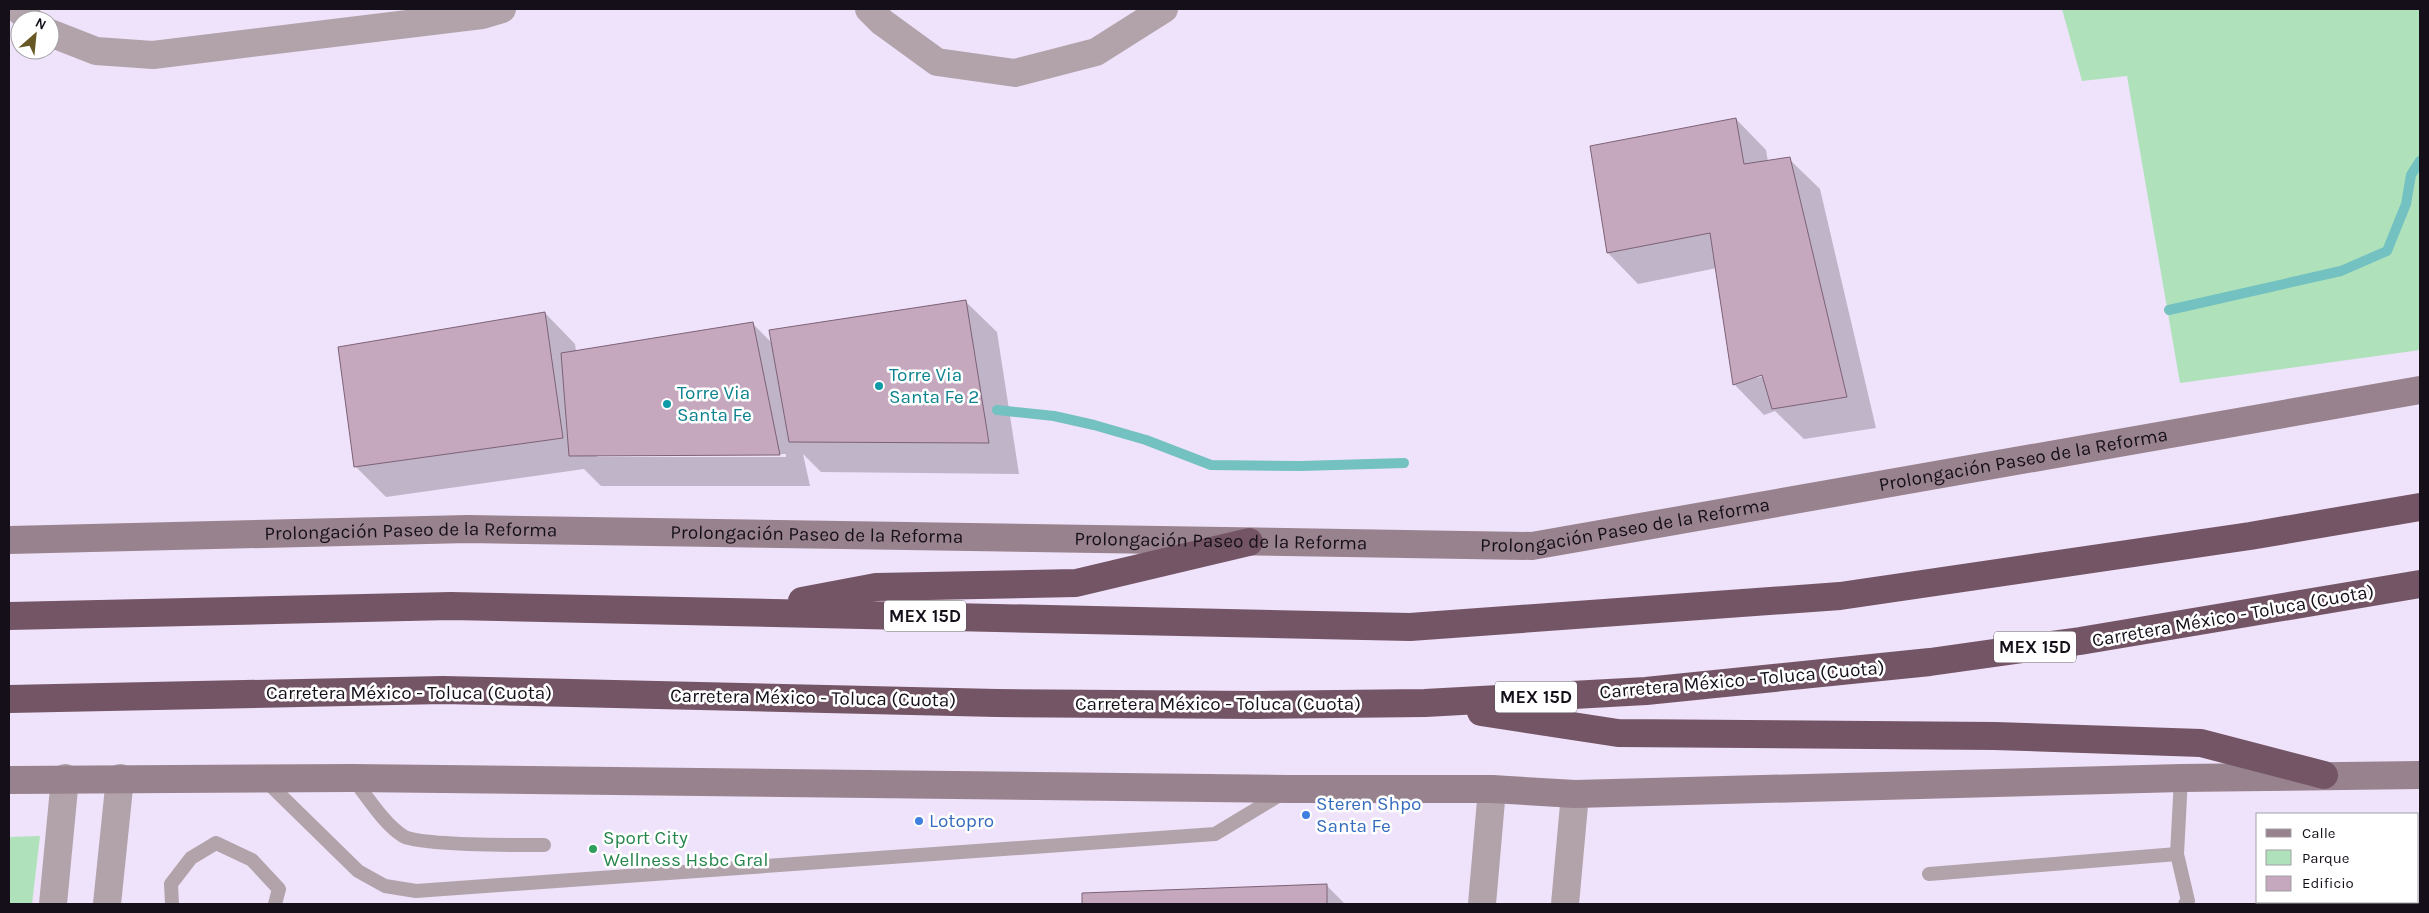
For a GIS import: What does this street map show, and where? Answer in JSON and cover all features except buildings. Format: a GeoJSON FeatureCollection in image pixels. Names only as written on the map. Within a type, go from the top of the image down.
{"type":"FeatureCollection","features":[{"type":"Feature","properties":{"kind":"highway","name":"MEX 15D"},"geometry":{"type":"LineString","coordinates":[[9,616],[451,606],[750,611],[1410,627],[1840,596],[2250,536],[2420,507]]}},
{"type":"Feature","properties":{"kind":"highway"},"geometry":{"type":"LineString","coordinates":[[750,611],[876,587],[1076,583],[1249,542]]}},
{"type":"Feature","properties":{"kind":"highway","name":"Carretera México - Toluca (Cuota)"},"geometry":{"type":"LineString","coordinates":[[9,698],[443,690],[997,703],[1256,705],[1425,703],[1646,692],[1930,662],[2080,641],[2420,584]]}},
{"type":"Feature","properties":{"kind":"highway"},"geometry":{"type":"LineString","coordinates":[[1425,703],[1618,733],[1995,736],[2201,743],[2324,775]]}},
{"type":"Feature","properties":{"kind":"main road","name":"Prolongación Paseo de la Reforma"},"geometry":{"type":"LineString","coordinates":[[9,540],[468,529],[1532,546],[2420,390]]}},
{"type":"Feature","properties":{"kind":"main road"},"geometry":{"type":"LineString","coordinates":[[9,780],[65,778],[352,778],[1290,789],[1492,789],[1575,794],[2180,778],[2420,775]]}},
{"type":"Feature","properties":{"kind":"street"},"geometry":{"type":"LineString","coordinates":[[60,37],[96,51],[153,55],[482,15],[502,9]]}},
{"type":"Feature","properties":{"kind":"street"},"geometry":{"type":"LineString","coordinates":[[869,9],[882,22],[937,62],[1015,73],[1096,52],[1164,9]]}},
{"type":"Feature","properties":{"kind":"street"},"geometry":{"type":"LineString","coordinates":[[53,904],[65,778]]}},
{"type":"Feature","properties":{"kind":"street"},"geometry":{"type":"LineString","coordinates":[[107,904],[120,778]]}},
{"type":"Feature","properties":{"kind":"street"},"geometry":{"type":"LineString","coordinates":[[1478,901],[1492,789]]}},
{"type":"Feature","properties":{"kind":"street"},"geometry":{"type":"LineString","coordinates":[[1565,904],[1575,794]]}},
{"type":"Feature","properties":{"kind":"lane"},"geometry":{"type":"LineString","coordinates":[[352,778],[390,824],[404,837],[425,842],[544,845]]}},
{"type":"Feature","properties":{"kind":"lane"},"geometry":{"type":"LineString","coordinates":[[2180,778],[2177,854],[2188,901],[2185,904]]}},
{"type":"Feature","properties":{"kind":"lane"},"geometry":{"type":"LineString","coordinates":[[264,779],[358,871],[385,886],[416,891],[1214,834],[1290,789]]}},
{"type":"Feature","properties":{"kind":"lane"},"geometry":{"type":"LineString","coordinates":[[172,904],[170,884],[191,858],[216,843],[252,860],[279,889],[275,904]]}},
{"type":"Feature","properties":{"kind":"lane"},"geometry":{"type":"LineString","coordinates":[[1929,874],[2177,854]]}},
{"type":"Feature","properties":{"kind":"green space"},"geometry":{"type":"Polygon","coordinates":[[[2062,9],[2420,9],[2420,350],[2180,383],[2127,76],[2082,81],[2062,9]]]}},
{"type":"Feature","properties":{"kind":"green space"},"geometry":{"type":"Polygon","coordinates":[[[40,836],[32,904],[9,904],[9,837],[40,836]]]}},
{"type":"Feature","properties":{"kind":"waterway"},"geometry":{"type":"LineString","coordinates":[[2169,310],[2341,271],[2387,251],[2406,204],[2411,175],[2420,161]]}},
{"type":"Feature","properties":{"kind":"waterway"},"geometry":{"type":"LineString","coordinates":[[997,410],[1054,416],[1094,425],[1146,440],[1211,465],[1301,466],[1404,463]]}},
{"type":"Feature","properties":{"kind":"place","name":"Torre Via Santa Fe 2"},"geometry":{"type":"Point","coordinates":[879,386]}},
{"type":"Feature","properties":{"kind":"place","name":"Torre Via Santa Fe"},"geometry":{"type":"Point","coordinates":[667,404]}},
{"type":"Feature","properties":{"kind":"place","name":"Steren Shpo Santa Fe"},"geometry":{"type":"Point","coordinates":[1306,815]}},
{"type":"Feature","properties":{"kind":"place","name":"Lotopro"},"geometry":{"type":"Point","coordinates":[919,821]}},
{"type":"Feature","properties":{"kind":"place","name":"Sport City Wellness Hsbc Gral"},"geometry":{"type":"Point","coordinates":[593,849]}}]}
